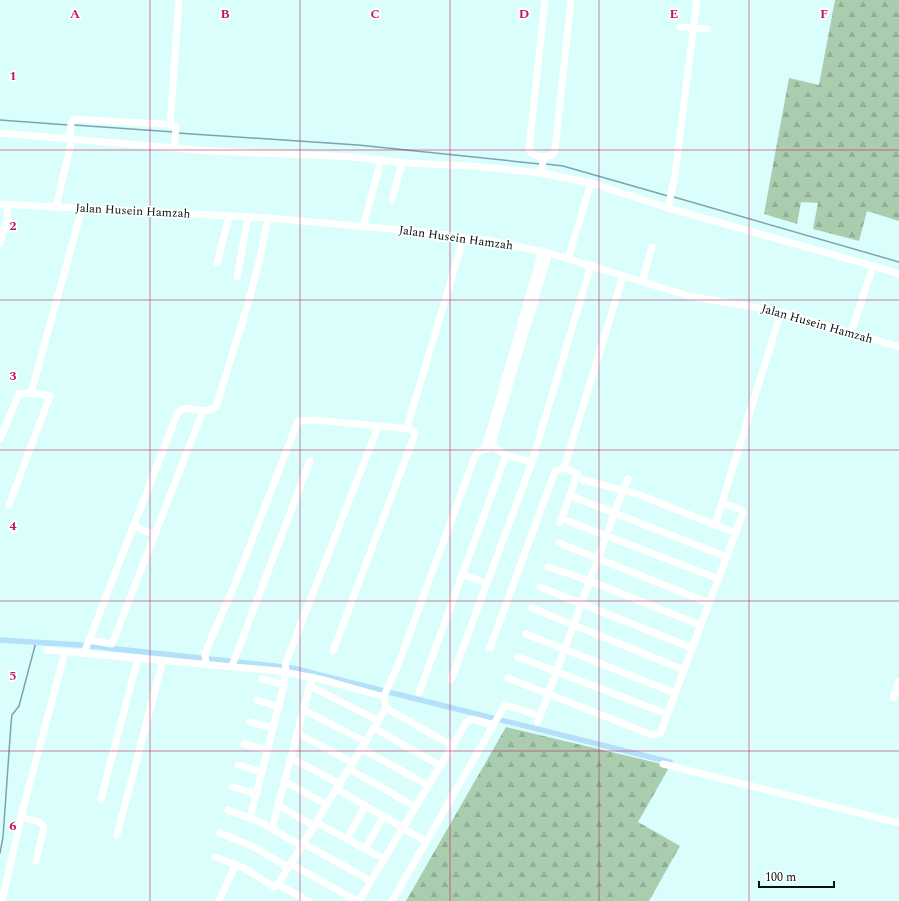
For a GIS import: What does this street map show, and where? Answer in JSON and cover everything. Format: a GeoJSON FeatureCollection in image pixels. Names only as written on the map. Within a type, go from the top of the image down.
{"type":"FeatureCollection","features":[{"type":"Feature","properties":{"kind":"street"},"geometry":{"type":"LineString","coordinates":[[174,146],[176,127],[170,125],[179,0]]}},
{"type":"Feature","properties":{"kind":"street"},"geometry":{"type":"LineString","coordinates":[[545,0],[529,149],[532,154],[544,158],[553,154],[555,150],[571,0]]}},
{"type":"Feature","properties":{"kind":"street"},"geometry":{"type":"LineString","coordinates":[[669,206],[697,0]]}},
{"type":"Feature","properties":{"kind":"street"},"geometry":{"type":"LineString","coordinates":[[680,27],[707,29]]}},
{"type":"Feature","properties":{"kind":"street"},"geometry":{"type":"LineString","coordinates":[[56,207],[71,137],[71,123],[74,119],[163,124]]}},
{"type":"Feature","properties":{"kind":"street"},"geometry":{"type":"LineString","coordinates":[[0,133],[71,137],[270,155],[354,157],[402,163],[472,166],[541,172],[591,183],[899,274]]}},
{"type":"Feature","properties":{"kind":"street"},"geometry":{"type":"LineString","coordinates":[[541,172],[544,158]]}},
{"type":"Feature","properties":{"kind":"street"},"geometry":{"type":"LineString","coordinates":[[363,227],[381,160]]}},
{"type":"Feature","properties":{"kind":"street"},"geometry":{"type":"LineString","coordinates":[[392,200],[402,163]]}},
{"type":"Feature","properties":{"kind":"street"},"geometry":{"type":"LineString","coordinates":[[568,258],[591,183]]}},
{"type":"Feature","properties":{"kind":"street","name":"Jalan Husein Hamzah"},"geometry":{"type":"LineString","coordinates":[[0,204],[268,218],[464,237],[545,252],[688,296],[781,312],[899,347]]}},
{"type":"Feature","properties":{"kind":"street"},"geometry":{"type":"LineString","coordinates":[[0,243],[7,218],[8,204]]}},
{"type":"Feature","properties":{"kind":"street"},"geometry":{"type":"LineString","coordinates":[[31,393],[82,209]]}},
{"type":"Feature","properties":{"kind":"street"},"geometry":{"type":"LineString","coordinates":[[217,263],[229,217]]}},
{"type":"Feature","properties":{"kind":"street"},"geometry":{"type":"LineString","coordinates":[[237,277],[248,218]]}},
{"type":"Feature","properties":{"kind":"street"},"geometry":{"type":"LineString","coordinates":[[84,652],[178,412],[183,409],[210,411],[216,407],[248,304],[261,254],[268,218]]}},
{"type":"Feature","properties":{"kind":"street"},"geometry":{"type":"LineString","coordinates":[[409,429],[408,424],[464,237]]}},
{"type":"Feature","properties":{"kind":"street"},"geometry":{"type":"LineString","coordinates":[[642,282],[652,247]]}},
{"type":"Feature","properties":{"kind":"street"},"geometry":{"type":"LineString","coordinates":[[489,446],[492,431],[545,252]]}},
{"type":"Feature","properties":{"kind":"street"},"geometry":{"type":"LineString","coordinates":[[451,680],[532,462],[591,265]]}},
{"type":"Feature","properties":{"kind":"street"},"geometry":{"type":"LineString","coordinates":[[852,333],[873,266]]}},
{"type":"Feature","properties":{"kind":"street"},"geometry":{"type":"LineString","coordinates":[[564,468],[622,276]]}},
{"type":"Feature","properties":{"kind":"street"},"geometry":{"type":"LineString","coordinates":[[715,525],[781,312]]}},
{"type":"Feature","properties":{"kind":"street"},"geometry":{"type":"LineString","coordinates":[[0,439],[19,394],[31,393],[49,395],[50,399],[10,506]]}},
{"type":"Feature","properties":{"kind":"street"},"geometry":{"type":"LineString","coordinates":[[89,641],[112,644],[203,411]]}},
{"type":"Feature","properties":{"kind":"street"},"geometry":{"type":"LineString","coordinates":[[206,664],[205,654],[235,584],[296,423],[302,420],[316,420],[409,429],[414,431],[415,434],[333,651]]}},
{"type":"Feature","properties":{"kind":"street"},"geometry":{"type":"LineString","coordinates":[[250,818],[279,707],[284,685],[286,662],[378,427]]}},
{"type":"Feature","properties":{"kind":"street"},"geometry":{"type":"LineString","coordinates":[[489,446],[506,455],[532,462]]}},
{"type":"Feature","properties":{"kind":"street"},"geometry":{"type":"LineString","coordinates":[[278,885],[386,708],[384,696],[401,658],[475,456],[479,451],[489,446]]}},
{"type":"Feature","properties":{"kind":"street"},"geometry":{"type":"LineString","coordinates":[[419,693],[506,455]]}},
{"type":"Feature","properties":{"kind":"street"},"geometry":{"type":"LineString","coordinates":[[232,666],[310,462]]}},
{"type":"Feature","properties":{"kind":"street"},"geometry":{"type":"LineString","coordinates":[[490,648],[555,471],[564,468],[577,472],[577,475],[560,523]]}},
{"type":"Feature","properties":{"kind":"street"},"geometry":{"type":"LineString","coordinates":[[392,901],[425,841],[505,705],[510,705],[539,719],[614,513],[628,479]]}},
{"type":"Feature","properties":{"kind":"street"},"geometry":{"type":"LineString","coordinates":[[583,480],[640,495],[736,533]]}},
{"type":"Feature","properties":{"kind":"street"},"geometry":{"type":"LineString","coordinates":[[576,498],[726,557]]}},
{"type":"Feature","properties":{"kind":"street"},"geometry":{"type":"LineString","coordinates":[[508,678],[654,736],[660,734],[743,511],[722,503]]}},
{"type":"Feature","properties":{"kind":"street"},"geometry":{"type":"LineString","coordinates":[[568,521],[718,579]]}},
{"type":"Feature","properties":{"kind":"street"},"geometry":{"type":"LineString","coordinates":[[134,526],[155,535]]}},
{"type":"Feature","properties":{"kind":"street"},"geometry":{"type":"LineString","coordinates":[[559,543],[709,603]]}},
{"type":"Feature","properties":{"kind":"street"},"geometry":{"type":"LineString","coordinates":[[548,567],[590,581],[700,625]]}},
{"type":"Feature","properties":{"kind":"street"},"geometry":{"type":"LineString","coordinates":[[462,574],[486,584]]}},
{"type":"Feature","properties":{"kind":"street"},"geometry":{"type":"LineString","coordinates":[[540,587],[692,648]]}},
{"type":"Feature","properties":{"kind":"street"},"geometry":{"type":"LineString","coordinates":[[532,608],[684,670]]}},
{"type":"Feature","properties":{"kind":"street"},"geometry":{"type":"LineString","coordinates":[[526,634],[675,693]]}},
{"type":"Feature","properties":{"kind":"street"},"geometry":{"type":"LineString","coordinates":[[47,650],[84,652],[285,672],[384,696]]}},
{"type":"Feature","properties":{"kind":"street"},"geometry":{"type":"LineString","coordinates":[[2,901],[21,817],[65,652]]}},
{"type":"Feature","properties":{"kind":"street"},"geometry":{"type":"LineString","coordinates":[[518,657],[557,670],[667,714]]}},
{"type":"Feature","properties":{"kind":"street"},"geometry":{"type":"LineString","coordinates":[[102,799],[138,658]]}},
{"type":"Feature","properties":{"kind":"street"},"geometry":{"type":"LineString","coordinates":[[117,835],[163,660]]}},
{"type":"Feature","properties":{"kind":"street"},"geometry":{"type":"LineString","coordinates":[[272,829],[312,678]]}},
{"type":"Feature","properties":{"kind":"street"},"geometry":{"type":"LineString","coordinates":[[262,680],[284,685]]}},
{"type":"Feature","properties":{"kind":"street"},"geometry":{"type":"LineString","coordinates":[[893,698],[899,681]]}},
{"type":"Feature","properties":{"kind":"street"},"geometry":{"type":"LineString","coordinates":[[310,686],[379,721]]}},
{"type":"Feature","properties":{"kind":"street"},"geometry":{"type":"LineString","coordinates":[[257,700],[279,707]]}},
{"type":"Feature","properties":{"kind":"street"},"geometry":{"type":"LineString","coordinates":[[386,708],[453,746]]}},
{"type":"Feature","properties":{"kind":"street"},"geometry":{"type":"LineString","coordinates":[[304,710],[366,742]]}},
{"type":"Feature","properties":{"kind":"street"},"geometry":{"type":"LineString","coordinates":[[220,833],[254,846],[358,901],[404,828],[466,723],[472,719],[496,721]]}},
{"type":"Feature","properties":{"kind":"street"},"geometry":{"type":"LineString","coordinates":[[250,722],[273,728]]}},
{"type":"Feature","properties":{"kind":"street"},"geometry":{"type":"LineString","coordinates":[[374,728],[441,766]]}},
{"type":"Feature","properties":{"kind":"street"},"geometry":{"type":"LineString","coordinates":[[298,733],[416,807]]}},
{"type":"Feature","properties":{"kind":"street"},"geometry":{"type":"LineString","coordinates":[[244,744],[268,750]]}},
{"type":"Feature","properties":{"kind":"street"},"geometry":{"type":"LineString","coordinates":[[362,749],[429,786]]}},
{"type":"Feature","properties":{"kind":"street"},"geometry":{"type":"LineString","coordinates":[[291,758],[338,787],[365,806],[425,841]]}},
{"type":"Feature","properties":{"kind":"street"},"geometry":{"type":"LineString","coordinates":[[663,764],[899,823]]}},
{"type":"Feature","properties":{"kind":"street"},"geometry":{"type":"LineString","coordinates":[[238,765],[262,772]]}},
{"type":"Feature","properties":{"kind":"street"},"geometry":{"type":"LineString","coordinates":[[284,781],[327,805]]}},
{"type":"Feature","properties":{"kind":"street"},"geometry":{"type":"LineString","coordinates":[[232,787],[256,794]]}},
{"type":"Feature","properties":{"kind":"street"},"geometry":{"type":"LineString","coordinates":[[278,805],[384,859]]}},
{"type":"Feature","properties":{"kind":"street"},"geometry":{"type":"LineString","coordinates":[[347,839],[365,806]]}},
{"type":"Feature","properties":{"kind":"street"},"geometry":{"type":"LineString","coordinates":[[228,810],[250,818],[371,881]]}},
{"type":"Feature","properties":{"kind":"street"},"geometry":{"type":"LineString","coordinates":[[365,849],[384,816]]}},
{"type":"Feature","properties":{"kind":"street"},"geometry":{"type":"LineString","coordinates":[[21,817],[39,822],[44,827],[36,861]]}},
{"type":"Feature","properties":{"kind":"street"},"geometry":{"type":"LineString","coordinates":[[215,857],[236,864],[274,887],[278,885],[308,901]]}},
{"type":"Feature","properties":{"kind":"street"},"geometry":{"type":"LineString","coordinates":[[219,901],[236,864]]}},
{"type":"Feature","properties":{"kind":"green space"},"geometry":{"type":"Polygon","coordinates":[[[835,0],[899,0],[899,221],[867,211],[859,241],[813,229],[818,203],[801,202],[797,224],[764,214],[789,78],[819,85],[835,0]]]}},
{"type":"Feature","properties":{"kind":"green space"},"geometry":{"type":"Polygon","coordinates":[[[506,727],[670,766],[638,822],[680,846],[649,901],[406,901],[506,727]]]}},
{"type":"Feature","properties":{"kind":"waterway"},"geometry":{"type":"LineString","coordinates":[[0,120],[68,125]]}},
{"type":"Feature","properties":{"kind":"waterway"},"geometry":{"type":"LineString","coordinates":[[74,125],[174,132]]}},
{"type":"Feature","properties":{"kind":"waterway"},"geometry":{"type":"LineString","coordinates":[[177,133],[358,145],[540,164]]}},
{"type":"Feature","properties":{"kind":"waterway"},"geometry":{"type":"LineString","coordinates":[[546,164],[563,166],[668,196]]}},
{"type":"Feature","properties":{"kind":"waterway"},"geometry":{"type":"LineString","coordinates":[[674,197],[899,262]]}},
{"type":"Feature","properties":{"kind":"waterway"},"geometry":{"type":"LineString","coordinates":[[0,640],[80,645],[292,668],[670,762]]}},
{"type":"Feature","properties":{"kind":"waterway"},"geometry":{"type":"LineString","coordinates":[[0,853],[3,837],[12,715],[19,706],[36,642]]}}]}
